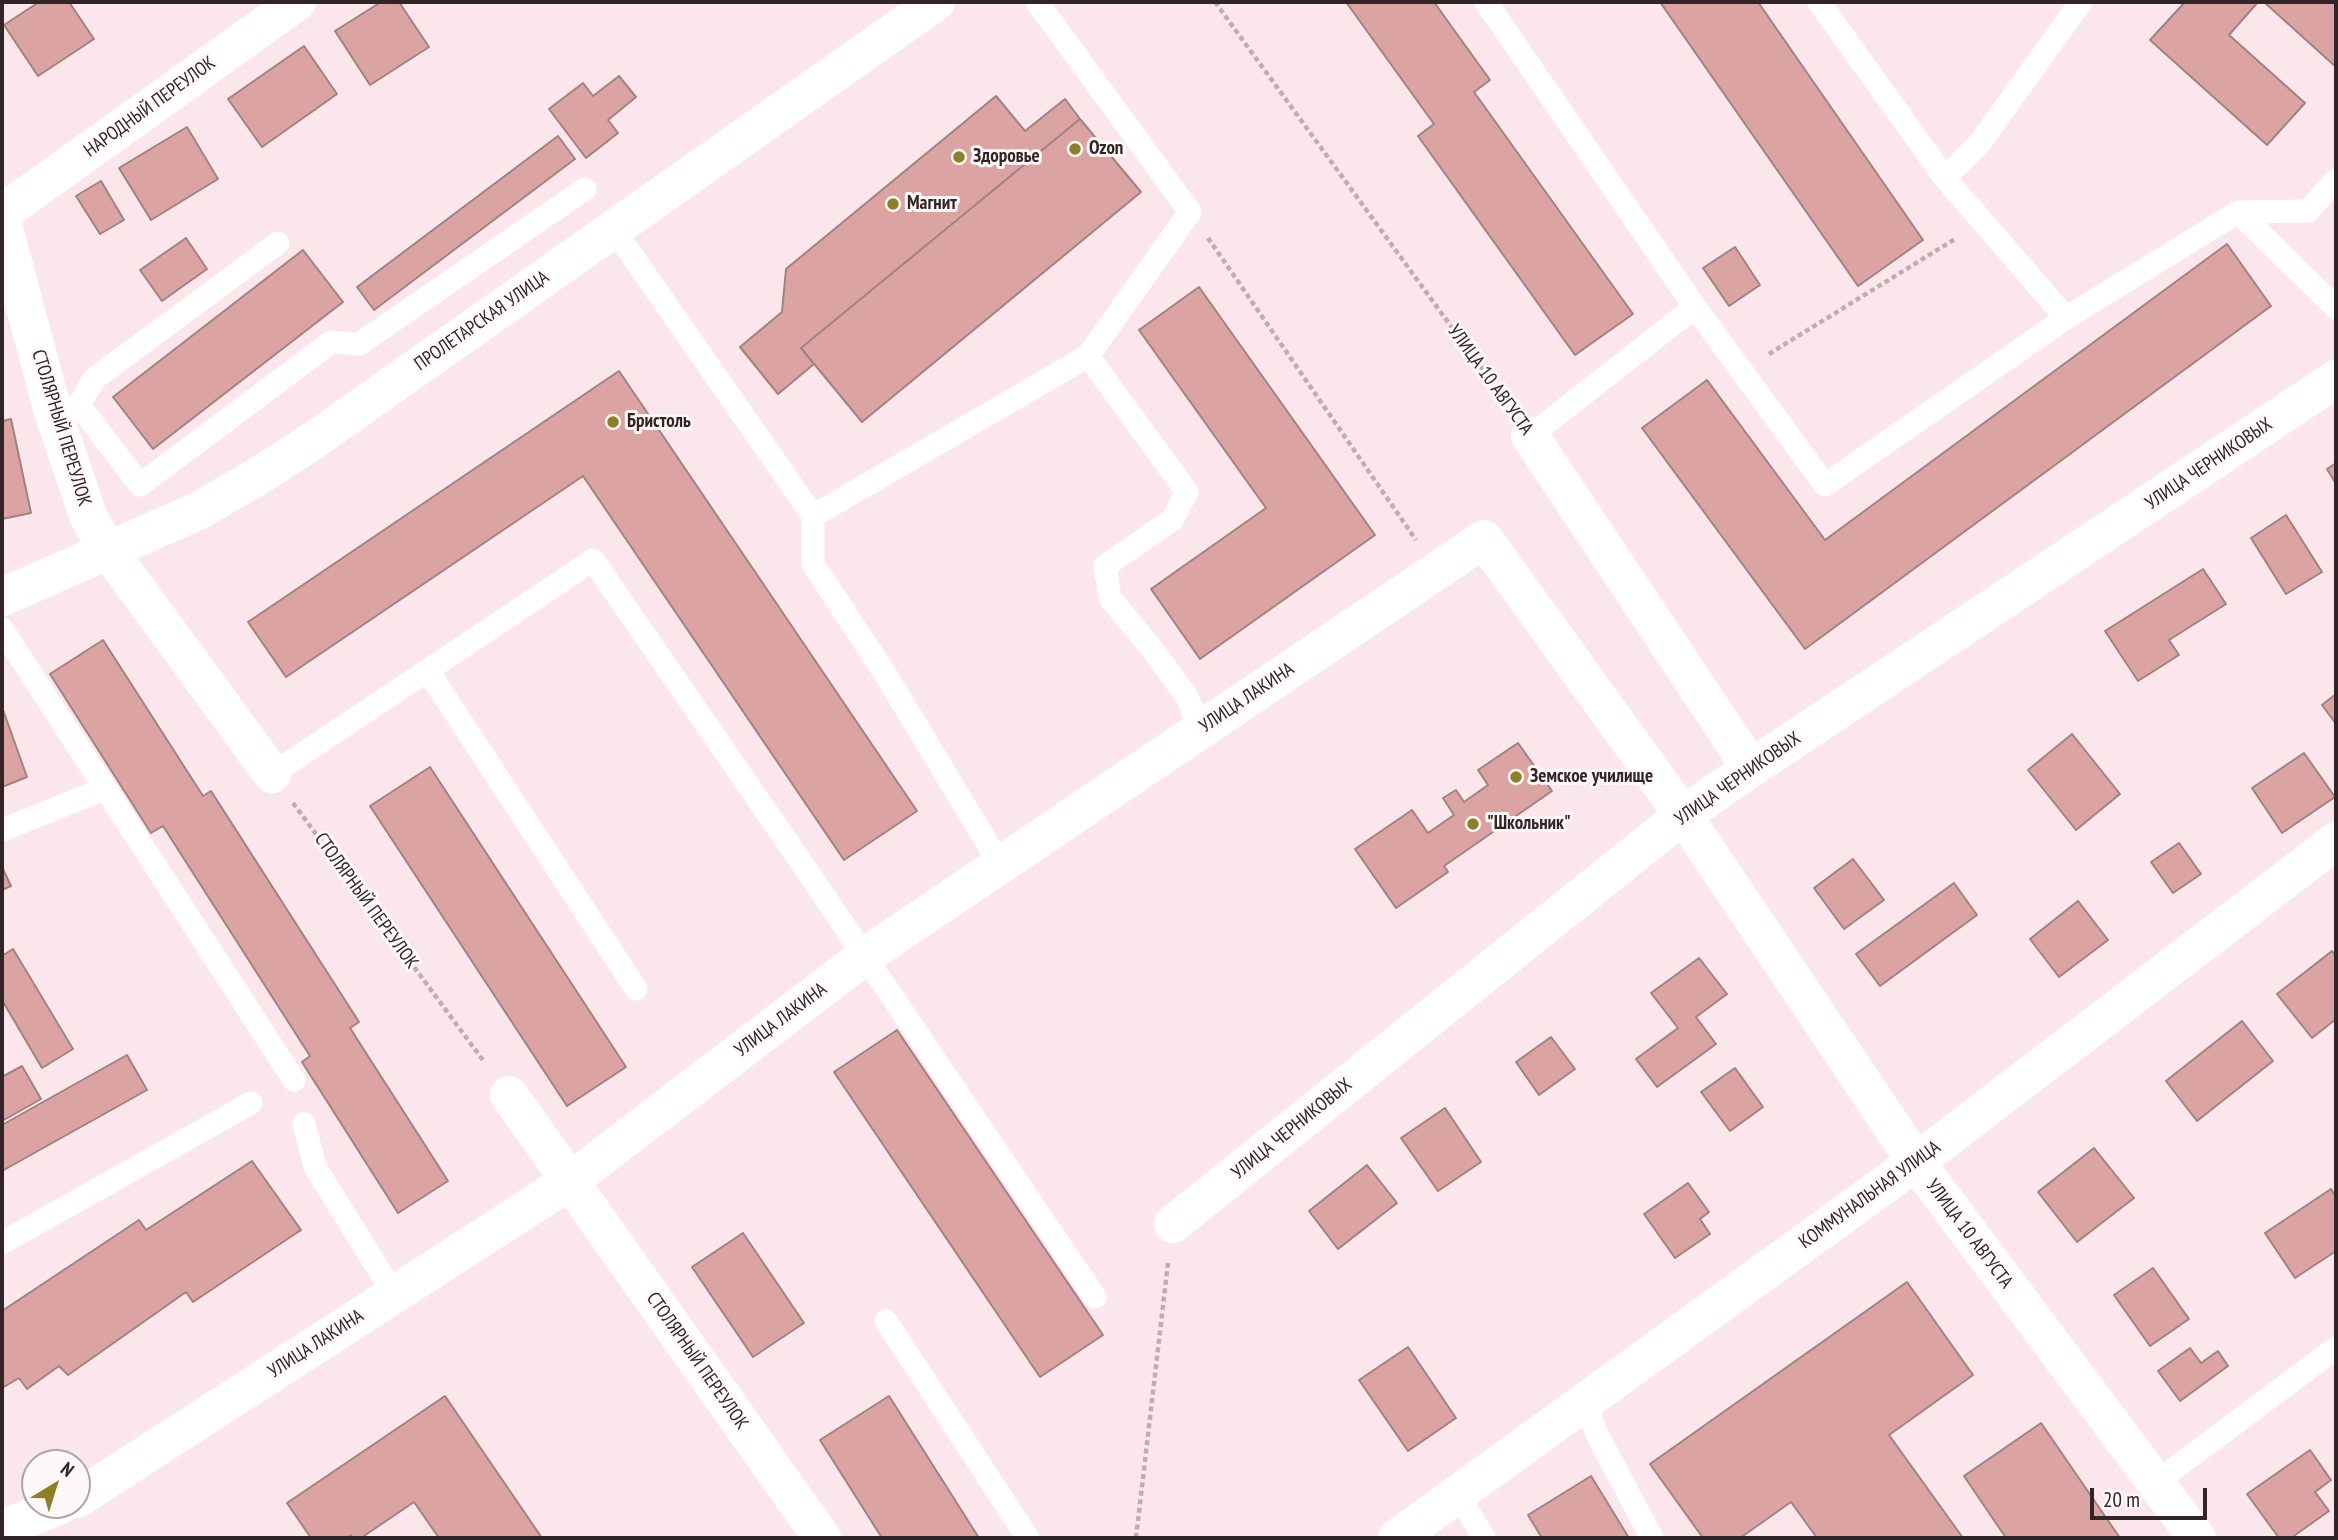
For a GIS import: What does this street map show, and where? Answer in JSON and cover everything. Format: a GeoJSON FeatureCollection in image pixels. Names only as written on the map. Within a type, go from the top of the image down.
{"type":"FeatureCollection","features":[{"type":"Feature","properties":{"kind":"street","name":"НАРОДНЫЙ ПЕРЕУЛОК"},"geometry":{"type":"LineString","coordinates":[[2,213],[297,2]]}},
{"type":"Feature","properties":{"kind":"street","name":"ПРОЛЕТАРСКАЯ УЛИЦА"},"geometry":{"type":"LineString","coordinates":[[2,597],[198,511],[269,469],[936,2]]}},
{"type":"Feature","properties":{"kind":"street","name":"СТОЛЯРНЫЙ ПЕРЕУЛОК"},"geometry":{"type":"LineString","coordinates":[[2,221],[66,408],[89,518],[109,551],[272,774]]}},
{"type":"Feature","properties":{"kind":"street","name":"УЛИЦА ЧЕРНИКОВЫХ"},"geometry":{"type":"LineString","coordinates":[[1173,1224],[1684,816],[1751,768],[2336,379]]}},
{"type":"Feature","properties":{"kind":"street","name":"УЛИЦА 10 АВГУСТА"},"geometry":{"type":"LineString","coordinates":[[1530,436],[1751,768]]}},
{"type":"Feature","properties":{"kind":"street","name":"УЛИЦА 10 АВГУСТА"},"geometry":{"type":"LineString","coordinates":[[1483,539],[1684,816],[1916,1162],[2197,1538]]}},
{"type":"Feature","properties":{"kind":"street","name":"УЛИЦА ЛАКИНА"},"geometry":{"type":"LineString","coordinates":[[91,1490],[570,1181],[865,956],[1483,539]]}},
{"type":"Feature","properties":{"kind":"street","name":"КОММУНАЛЬНАЯ УЛИЦА"},"geometry":{"type":"LineString","coordinates":[[1397,1538],[1916,1162],[2336,841]]}},
{"type":"Feature","properties":{"kind":"street","name":"СТОЛЯРНЫЙ ПЕРЕУЛОК"},"geometry":{"type":"LineString","coordinates":[[509,1095],[822,1538]]}},
{"type":"Feature","properties":{"kind":"street"},"geometry":{"type":"LineString","coordinates":[[2,1529],[27,1519]]}},
{"type":"Feature","properties":{"kind":"lane"},"geometry":{"type":"LineString","coordinates":[[813,516],[1088,356],[1190,212],[1037,2]]}},
{"type":"Feature","properties":{"kind":"lane"},"geometry":{"type":"LineString","coordinates":[[1486,2],[1695,307],[1825,485],[2066,318],[2238,212],[2308,211],[2336,180]]}},
{"type":"Feature","properties":{"kind":"lane"},"geometry":{"type":"LineString","coordinates":[[1819,2],[1945,178],[2066,318]]}},
{"type":"Feature","properties":{"kind":"lane"},"geometry":{"type":"LineString","coordinates":[[1945,178],[1979,144],[2081,2]]}},
{"type":"Feature","properties":{"kind":"lane"},"geometry":{"type":"LineString","coordinates":[[278,243],[94,379],[66,408],[140,485],[331,342],[359,344],[585,189]]}},
{"type":"Feature","properties":{"kind":"lane"},"geometry":{"type":"LineString","coordinates":[[2238,212],[2336,308]]}},
{"type":"Feature","properties":{"kind":"lane"},"geometry":{"type":"LineString","coordinates":[[613,228],[813,516],[813,564],[884,672],[1000,864]]}},
{"type":"Feature","properties":{"kind":"lane"},"geometry":{"type":"LineString","coordinates":[[1530,436],[1695,307]]}},
{"type":"Feature","properties":{"kind":"lane"},"geometry":{"type":"LineString","coordinates":[[1088,356],[1187,492],[1172,520],[1105,566],[1110,598],[1187,697],[1200,730]]}},
{"type":"Feature","properties":{"kind":"lane"},"geometry":{"type":"LineString","coordinates":[[272,774],[593,559],[1095,1297]]}},
{"type":"Feature","properties":{"kind":"lane"},"geometry":{"type":"LineString","coordinates":[[2,629],[294,1080]]}},
{"type":"Feature","properties":{"kind":"lane"},"geometry":{"type":"LineString","coordinates":[[428,671],[636,989]]}},
{"type":"Feature","properties":{"kind":"lane"},"geometry":{"type":"LineString","coordinates":[[2,830],[104,789]]}},
{"type":"Feature","properties":{"kind":"lane"},"geometry":{"type":"LineString","coordinates":[[2,1243],[251,1103]]}},
{"type":"Feature","properties":{"kind":"lane"},"geometry":{"type":"LineString","coordinates":[[304,1124],[316,1167],[394,1294]]}},
{"type":"Feature","properties":{"kind":"lane"},"geometry":{"type":"LineString","coordinates":[[886,1321],[1028,1538]]}},
{"type":"Feature","properties":{"kind":"lane"},"geometry":{"type":"LineString","coordinates":[[2155,1483],[2336,1348]]}},
{"type":"Feature","properties":{"kind":"lane"},"geometry":{"type":"LineString","coordinates":[[1584,1403],[1600,1440],[1652,1538]]}},
{"type":"Feature","properties":{"kind":"lane"},"geometry":{"type":"LineString","coordinates":[[1458,1494],[1485,1538]]}},
{"type":"Feature","properties":{"kind":"path","name":"УЛИЦА 10 АВГУСТА"},"geometry":{"type":"LineString","coordinates":[[1215,2],[1530,436]]}},
{"type":"Feature","properties":{"kind":"path"},"geometry":{"type":"LineString","coordinates":[[1190,212],[1436,570]]}},
{"type":"Feature","properties":{"kind":"path"},"geometry":{"type":"LineString","coordinates":[[1743,371],[1983,222]]}},
{"type":"Feature","properties":{"kind":"path","name":"СТОЛЯРНЫЙ ПЕРЕУЛОК"},"geometry":{"type":"LineString","coordinates":[[272,774],[509,1095]]}},
{"type":"Feature","properties":{"kind":"path"},"geometry":{"type":"LineString","coordinates":[[1136,1538],[1173,1224]]}},
{"type":"Feature","properties":{"kind":"building"},"geometry":{"type":"Polygon","coordinates":[[[39,2],[69,2],[94,39],[38,76],[4,25],[39,2]]]}},
{"type":"Feature","properties":{"kind":"building"},"geometry":{"type":"Polygon","coordinates":[[[381,2],[399,2],[429,47],[370,85],[335,31],[381,2]]]}},
{"type":"Feature","properties":{"kind":"building"},"geometry":{"type":"Polygon","coordinates":[[[1346,2],[1434,2],[1490,80],[1474,92],[1633,314],[1575,355],[1418,136],[1434,124],[1346,2]]]}},
{"type":"Feature","properties":{"kind":"building"},"geometry":{"type":"Polygon","coordinates":[[[1660,2],[1758,2],[1923,240],[1858,286],[1660,2]]]}},
{"type":"Feature","properties":{"kind":"building"},"geometry":{"type":"Polygon","coordinates":[[[2185,2],[2258,2],[2229,35],[2305,103],[2267,145],[2150,40],[2185,2]]]}},
{"type":"Feature","properties":{"kind":"building"},"geometry":{"type":"Polygon","coordinates":[[[2264,2],[2336,2],[2336,67],[2264,2]]]}},
{"type":"Feature","properties":{"kind":"building"},"geometry":{"type":"Polygon","coordinates":[[[304,46],[337,94],[262,147],[228,99],[304,46]]]}},
{"type":"Feature","properties":{"kind":"building"},"geometry":{"type":"Polygon","coordinates":[[[619,76],[636,97],[608,120],[618,133],[586,158],[549,109],[583,83],[593,96],[619,76]]]}},
{"type":"Feature","properties":{"kind":"building"},"geometry":{"type":"Polygon","coordinates":[[[996,96],[1025,131],[1065,99],[1080,119],[801,348],[814,364],[778,394],[740,347],[782,312],[786,269],[996,96]]]}},
{"type":"Feature","properties":{"kind":"building"},"geometry":{"type":"Polygon","coordinates":[[[1080,119],[1141,192],[862,422],[801,348],[1080,119]]]}},
{"type":"Feature","properties":{"kind":"building"},"geometry":{"type":"Polygon","coordinates":[[[187,127],[218,179],[151,220],[119,168],[187,127]]]}},
{"type":"Feature","properties":{"kind":"building"},"geometry":{"type":"Polygon","coordinates":[[[558,136],[575,159],[374,310],[357,287],[558,136]]]}},
{"type":"Feature","properties":{"kind":"building"},"geometry":{"type":"Polygon","coordinates":[[[101,181],[124,220],[100,234],[76,196],[101,181]]]}},
{"type":"Feature","properties":{"kind":"building"},"geometry":{"type":"Polygon","coordinates":[[[186,238],[207,269],[162,301],[140,270],[186,238]]]}},
{"type":"Feature","properties":{"kind":"building"},"geometry":{"type":"Polygon","coordinates":[[[2227,244],[2271,306],[1805,649],[1642,428],[1707,380],[1825,540],[2227,244]]]}},
{"type":"Feature","properties":{"kind":"building"},"geometry":{"type":"Polygon","coordinates":[[[1735,247],[1760,285],[1729,306],[1703,268],[1735,247]]]}},
{"type":"Feature","properties":{"kind":"building"},"geometry":{"type":"Polygon","coordinates":[[[303,250],[343,302],[153,449],[113,397],[303,250]]]}},
{"type":"Feature","properties":{"kind":"building"},"geometry":{"type":"Polygon","coordinates":[[[1199,287],[1375,535],[1200,659],[1151,589],[1266,508],[1139,330],[1199,287]]]}},
{"type":"Feature","properties":{"kind":"building"},"geometry":{"type":"Polygon","coordinates":[[[619,371],[917,811],[844,860],[583,476],[286,677],[248,622],[619,371]]]}},
{"type":"Feature","properties":{"kind":"building"},"geometry":{"type":"Polygon","coordinates":[[[11,419],[31,513],[2,519],[2,421],[11,419]]]}},
{"type":"Feature","properties":{"kind":"building"},"geometry":{"type":"Polygon","coordinates":[[[2336,463],[2336,484],[2327,469],[2336,463]]]}},
{"type":"Feature","properties":{"kind":"building"},"geometry":{"type":"Polygon","coordinates":[[[2286,515],[2322,572],[2286,594],[2251,538],[2286,515]]]}},
{"type":"Feature","properties":{"kind":"building"},"geometry":{"type":"Polygon","coordinates":[[[2203,569],[2226,604],[2169,640],[2179,655],[2138,681],[2105,631],[2203,569]]]}},
{"type":"Feature","properties":{"kind":"building"},"geometry":{"type":"Polygon","coordinates":[[[103,640],[203,796],[211,791],[359,1022],[350,1028],[448,1181],[398,1213],[302,1062],[310,1056],[163,826],[151,833],[50,674],[103,640]]]}},
{"type":"Feature","properties":{"kind":"building"},"geometry":{"type":"Polygon","coordinates":[[[2336,694],[2336,724],[2322,705],[2336,694]]]}},
{"type":"Feature","properties":{"kind":"building"},"geometry":{"type":"Polygon","coordinates":[[[2,707],[27,777],[2,787],[2,707]]]}},
{"type":"Feature","properties":{"kind":"building"},"geometry":{"type":"Polygon","coordinates":[[[2072,734],[2120,794],[2076,830],[2028,770],[2072,734]]]}},
{"type":"Feature","properties":{"kind":"building","name":"\"Школьник\""},"geometry":{"type":"Polygon","coordinates":[[[1518,743],[1552,791],[1444,866],[1448,872],[1396,908],[1355,849],[1412,810],[1428,833],[1454,815],[1443,798],[1456,790],[1464,802],[1488,785],[1478,770],[1518,743]]]}},
{"type":"Feature","properties":{"kind":"building"},"geometry":{"type":"Polygon","coordinates":[[[2304,753],[2335,797],[2282,833],[2252,788],[2304,753]]]}},
{"type":"Feature","properties":{"kind":"building"},"geometry":{"type":"Polygon","coordinates":[[[430,767],[626,1067],[567,1106],[370,806],[430,767]]]}},
{"type":"Feature","properties":{"kind":"building"},"geometry":{"type":"Polygon","coordinates":[[[2179,843],[2201,874],[2173,893],[2151,862],[2179,843]]]}},
{"type":"Feature","properties":{"kind":"building"},"geometry":{"type":"Polygon","coordinates":[[[1853,859],[1884,900],[1844,929],[1814,888],[1853,859]]]}},
{"type":"Feature","properties":{"kind":"building"},"geometry":{"type":"Polygon","coordinates":[[[2,867],[11,886],[2,890],[2,867]]]}},
{"type":"Feature","properties":{"kind":"building"},"geometry":{"type":"Polygon","coordinates":[[[1954,883],[1977,915],[1880,986],[1856,954],[1954,883]]]}},
{"type":"Feature","properties":{"kind":"building"},"geometry":{"type":"Polygon","coordinates":[[[2078,901],[2108,940],[2059,977],[2030,939],[2078,901]]]}},
{"type":"Feature","properties":{"kind":"building"},"geometry":{"type":"Polygon","coordinates":[[[13,949],[73,1049],[42,1068],[2,1000],[2,956],[13,949]]]}},
{"type":"Feature","properties":{"kind":"building"},"geometry":{"type":"Polygon","coordinates":[[[2332,951],[2336,956],[2336,1019],[2312,1038],[2277,994],[2332,951]]]}},
{"type":"Feature","properties":{"kind":"building"},"geometry":{"type":"Polygon","coordinates":[[[1699,958],[1727,994],[1696,1017],[1716,1044],[1657,1087],[1636,1059],[1678,1028],[1651,993],[1699,958]]]}},
{"type":"Feature","properties":{"kind":"building"},"geometry":{"type":"Polygon","coordinates":[[[2242,1021],[2273,1061],[2197,1121],[2166,1081],[2242,1021]]]}},
{"type":"Feature","properties":{"kind":"building"},"geometry":{"type":"Polygon","coordinates":[[[897,1030],[1103,1335],[1040,1377],[834,1072],[897,1030]]]}},
{"type":"Feature","properties":{"kind":"building"},"geometry":{"type":"Polygon","coordinates":[[[1551,1037],[1575,1069],[1539,1095],[1516,1062],[1551,1037]]]}},
{"type":"Feature","properties":{"kind":"building"},"geometry":{"type":"Polygon","coordinates":[[[127,1055],[147,1090],[2,1171],[2,1125],[127,1055]]]}},
{"type":"Feature","properties":{"kind":"building"},"geometry":{"type":"Polygon","coordinates":[[[22,1066],[41,1099],[2,1121],[2,1077],[22,1066]]]}},
{"type":"Feature","properties":{"kind":"building"},"geometry":{"type":"Polygon","coordinates":[[[1735,1068],[1763,1107],[1730,1131],[1701,1092],[1735,1068]]]}},
{"type":"Feature","properties":{"kind":"building"},"geometry":{"type":"Polygon","coordinates":[[[1445,1108],[1481,1162],[1438,1191],[1401,1138],[1445,1108]]]}},
{"type":"Feature","properties":{"kind":"building"},"geometry":{"type":"Polygon","coordinates":[[[2094,1148],[2134,1198],[2077,1242],[2038,1192],[2094,1148]]]}},
{"type":"Feature","properties":{"kind":"building"},"geometry":{"type":"Polygon","coordinates":[[[252,1161],[301,1230],[193,1302],[186,1292],[68,1375],[59,1366],[27,1389],[19,1378],[2,1388],[2,1311],[139,1220],[146,1230],[252,1161]]]}},
{"type":"Feature","properties":{"kind":"building"},"geometry":{"type":"Polygon","coordinates":[[[1367,1165],[1397,1203],[1338,1249],[1309,1211],[1367,1165]]]}},
{"type":"Feature","properties":{"kind":"building"},"geometry":{"type":"Polygon","coordinates":[[[1688,1183],[1709,1212],[1700,1219],[1710,1234],[1675,1258],[1644,1214],[1688,1183]]]}},
{"type":"Feature","properties":{"kind":"building"},"geometry":{"type":"Polygon","coordinates":[[[2331,1189],[2336,1197],[2336,1251],[2295,1278],[2265,1233],[2331,1189]]]}},
{"type":"Feature","properties":{"kind":"building"},"geometry":{"type":"Polygon","coordinates":[[[743,1233],[804,1323],[753,1357],[692,1267],[743,1233]]]}},
{"type":"Feature","properties":{"kind":"building"},"geometry":{"type":"Polygon","coordinates":[[[2153,1268],[2189,1319],[2150,1346],[2114,1295],[2153,1268]]]}},
{"type":"Feature","properties":{"kind":"building"},"geometry":{"type":"Polygon","coordinates":[[[1907,1282],[1973,1375],[1889,1435],[1963,1538],[1817,1538],[1791,1502],[1740,1538],[1703,1538],[1650,1464],[1907,1282]]]}},
{"type":"Feature","properties":{"kind":"building"},"geometry":{"type":"Polygon","coordinates":[[[1408,1347],[1456,1418],[1408,1451],[1359,1380],[1408,1347]]]}},
{"type":"Feature","properties":{"kind":"building"},"geometry":{"type":"Polygon","coordinates":[[[2190,1348],[2201,1363],[2218,1351],[2228,1366],[2180,1401],[2158,1371],[2190,1348]]]}},
{"type":"Feature","properties":{"kind":"building"},"geometry":{"type":"Polygon","coordinates":[[[445,1396],[542,1538],[439,1538],[414,1502],[361,1538],[353,1538],[351,1535],[346,1538],[311,1538],[287,1503],[445,1396]]]}},
{"type":"Feature","properties":{"kind":"building"},"geometry":{"type":"Polygon","coordinates":[[[889,1396],[979,1538],[882,1538],[820,1440],[889,1396]]]}},
{"type":"Feature","properties":{"kind":"building"},"geometry":{"type":"Polygon","coordinates":[[[2041,1423],[2120,1538],[2006,1538],[1964,1476],[2041,1423]]]}},
{"type":"Feature","properties":{"kind":"building"},"geometry":{"type":"Polygon","coordinates":[[[2310,1450],[2331,1480],[2315,1492],[2329,1511],[2291,1538],[2279,1538],[2247,1494],[2310,1450]]]}},
{"type":"Feature","properties":{"kind":"building"},"geometry":{"type":"Polygon","coordinates":[[[1591,1476],[1629,1538],[1542,1538],[1528,1515],[1591,1476]]]}},
{"type":"Feature","properties":{"kind":"place","name":"Ozon"},"geometry":{"type":"Point","coordinates":[1075,149]}},
{"type":"Feature","properties":{"kind":"place","name":"Здоровье"},"geometry":{"type":"Point","coordinates":[959,157]}},
{"type":"Feature","properties":{"kind":"place","name":"Магнит"},"geometry":{"type":"Point","coordinates":[893,204]}},
{"type":"Feature","properties":{"kind":"place","name":"Бристоль"},"geometry":{"type":"Point","coordinates":[613,422]}},
{"type":"Feature","properties":{"kind":"place","name":"Земское училище"},"geometry":{"type":"Point","coordinates":[1516,777]}},
{"type":"Feature","properties":{"kind":"place","name":"\"Школьник\""},"geometry":{"type":"Point","coordinates":[1473,824]}}]}
